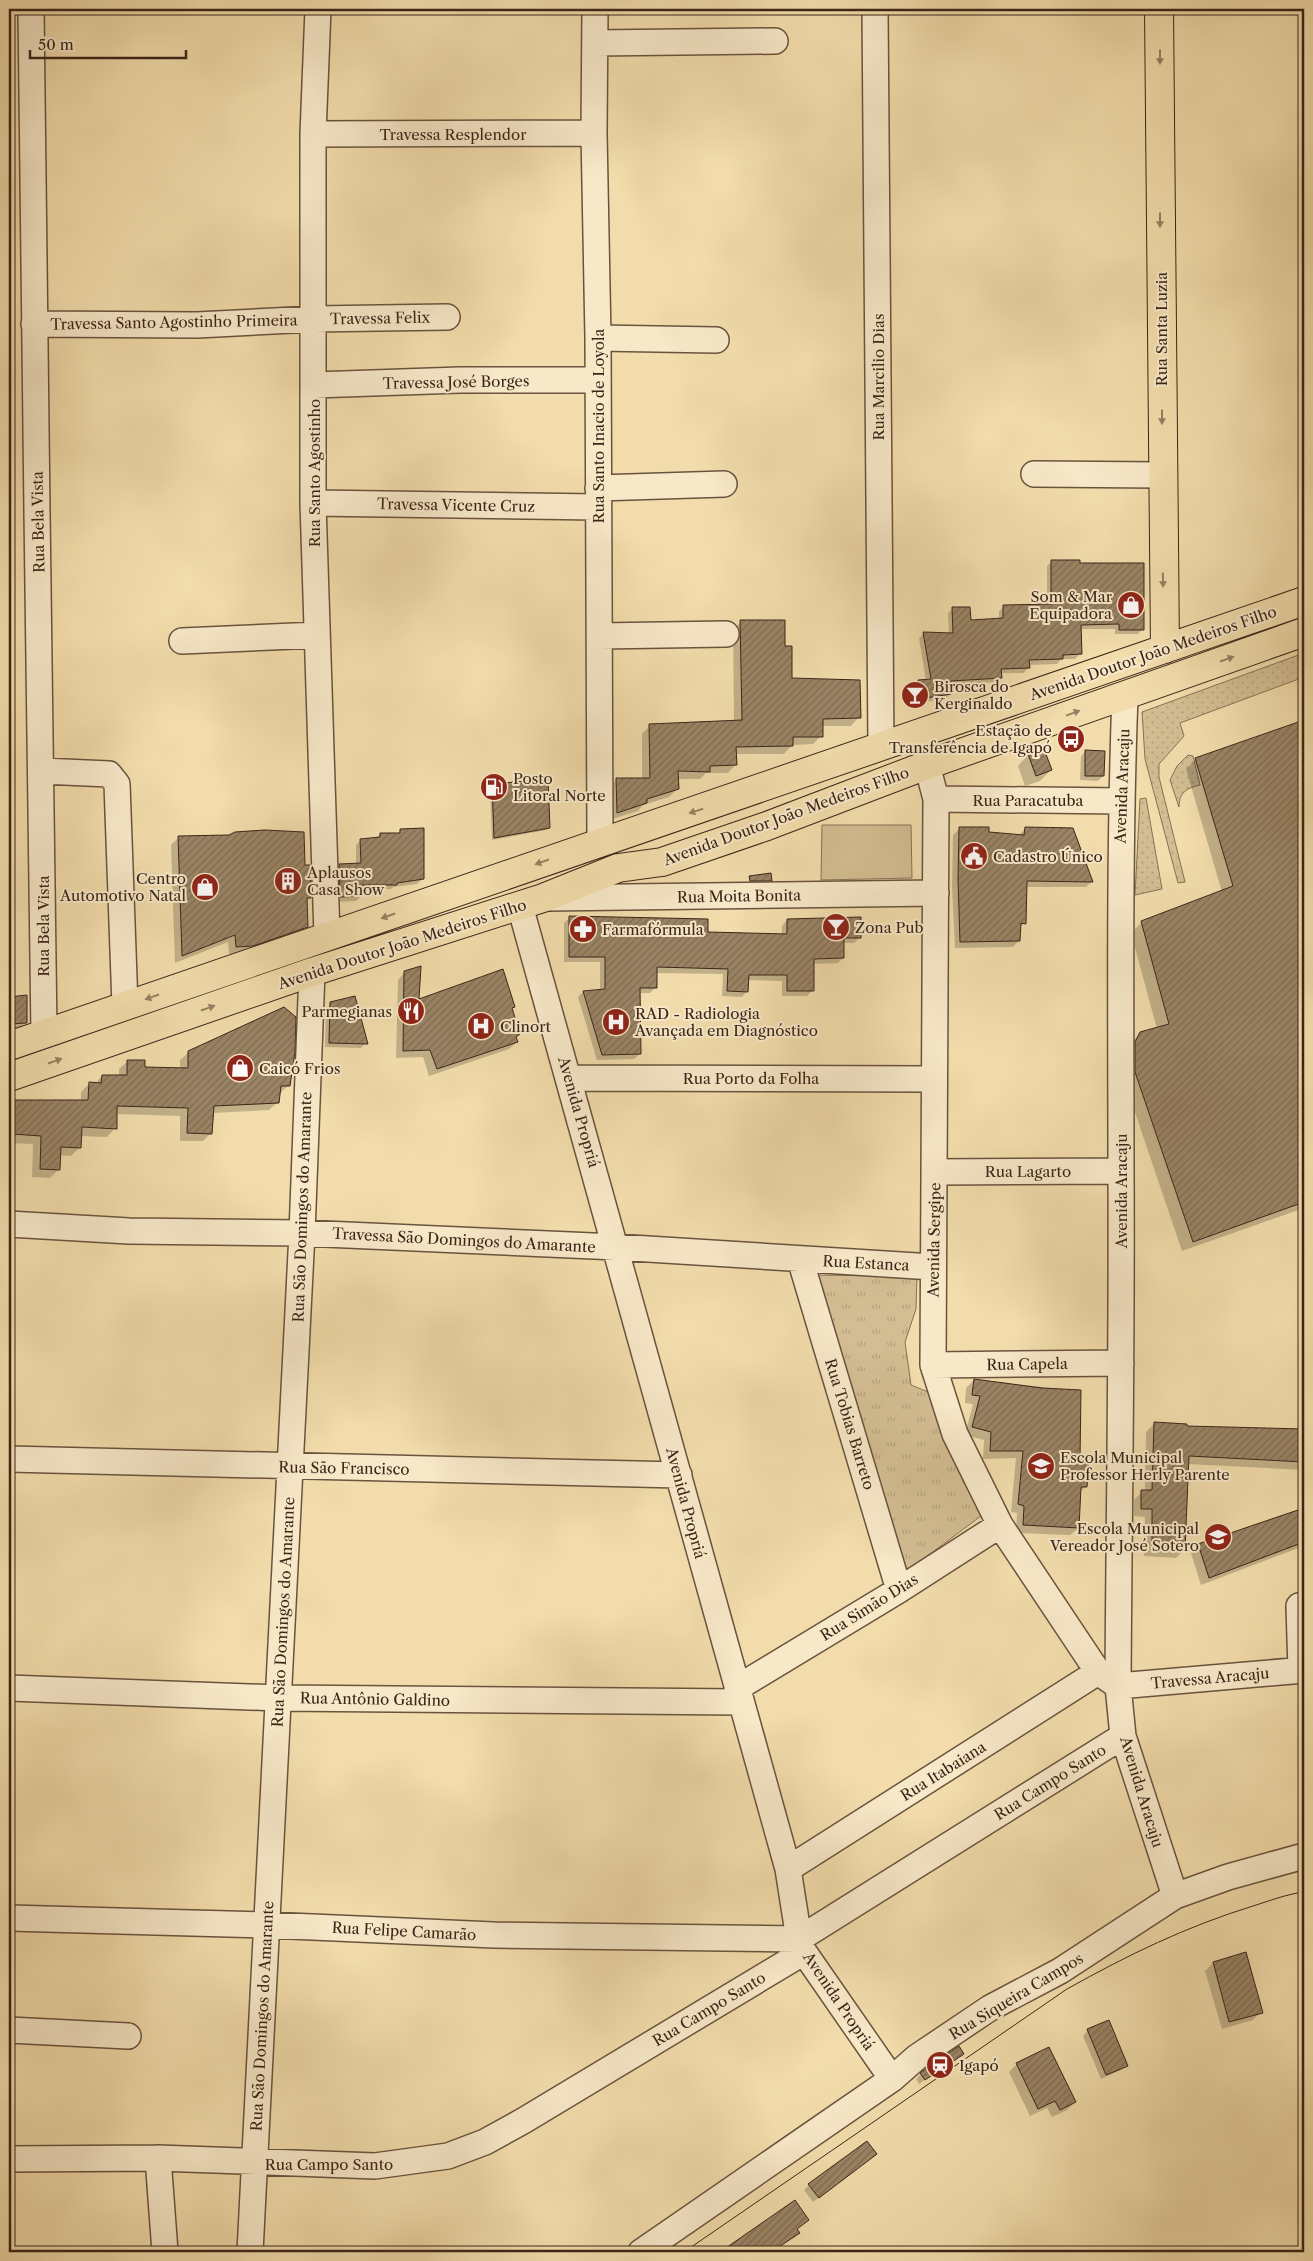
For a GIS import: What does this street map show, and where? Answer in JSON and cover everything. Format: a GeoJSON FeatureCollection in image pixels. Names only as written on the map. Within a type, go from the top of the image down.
{"type":"FeatureCollection","features":[{"type":"Feature","properties":{"kind":"main road","name":"Rua Santa Luzia"},"geometry":{"type":"LineString","coordinates":[[1159,9],[1164,649]]}},
{"type":"Feature","properties":{"kind":"main road","name":"Avenida Doutor João Medeiros Filho"},"geometry":{"type":"LineString","coordinates":[[9,1046],[1304,601]]}},
{"type":"Feature","properties":{"kind":"main road","name":"Avenida Doutor João Medeiros Filho"},"geometry":{"type":"LineString","coordinates":[[9,1077],[312,972],[531,902],[618,868],[662,862],[775,823],[927,765],[1304,632]]}},
{"type":"Feature","properties":{"kind":"main road"},"geometry":{"type":"LineString","coordinates":[[775,823],[780,800],[785,795],[845,773],[881,746]]}},
{"type":"Feature","properties":{"kind":"main road"},"geometry":{"type":"LineString","coordinates":[[618,868],[665,843],[719,824],[726,819],[731,799]]}},
{"type":"Feature","properties":{"kind":"street","name":"Rua Bela Vista"},"geometry":{"type":"LineString","coordinates":[[31,9],[44,1034]]}},
{"type":"Feature","properties":{"kind":"street","name":"Rua Santo Agostinho"},"geometry":{"type":"LineString","coordinates":[[318,9],[313,134],[313,503],[327,936]]}},
{"type":"Feature","properties":{"kind":"street","name":"Rua Santo Inacio de Loyola"},"geometry":{"type":"LineString","coordinates":[[595,9],[594,134],[598,338],[600,842]]}},
{"type":"Feature","properties":{"kind":"street","name":"Rua Marcilio Dias"},"geometry":{"type":"LineString","coordinates":[[875,9],[881,746]]}},
{"type":"Feature","properties":{"kind":"street"},"geometry":{"type":"LineString","coordinates":[[595,43],[775,41]]}},
{"type":"Feature","properties":{"kind":"street","name":"Travessa Resplendor"},"geometry":{"type":"LineString","coordinates":[[313,134],[594,134]]}},
{"type":"Feature","properties":{"kind":"street","name":"Travessa Felix"},"geometry":{"type":"LineString","coordinates":[[313,319],[447,318]]}},
{"type":"Feature","properties":{"kind":"street","name":"Travessa Santo Agostinho Primeira"},"geometry":{"type":"LineString","coordinates":[[34,324],[197,324],[313,319]]}},
{"type":"Feature","properties":{"kind":"street"},"geometry":{"type":"LineString","coordinates":[[598,338],[716,340]]}},
{"type":"Feature","properties":{"kind":"street","name":"Travessa José Borges"},"geometry":{"type":"LineString","coordinates":[[314,385],[460,380],[597,380]]}},
{"type":"Feature","properties":{"kind":"street"},"geometry":{"type":"LineString","coordinates":[[1034,474],[1162,475]]}},
{"type":"Feature","properties":{"kind":"street","name":"Travessa Vicente Cruz"},"geometry":{"type":"LineString","coordinates":[[313,503],[598,497],[724,484]]}},
{"type":"Feature","properties":{"kind":"street"},"geometry":{"type":"LineString","coordinates":[[600,636],[726,634]]}},
{"type":"Feature","properties":{"kind":"street"},"geometry":{"type":"LineString","coordinates":[[182,641],[317,635]]}},
{"type":"Feature","properties":{"kind":"street","name":"Avenida Aracaju"},"geometry":{"type":"LineString","coordinates":[[1125,695],[1121,801],[1119,958],[1121,1363],[1108,1679],[1123,1736],[1175,1896]]}},
{"type":"Feature","properties":{"kind":"street","name":"Avenida Sergipe"},"geometry":{"type":"LineString","coordinates":[[927,765],[936,799],[933,1079],[935,1172],[933,1366],[955,1434],[1000,1525],[1108,1679]]}},
{"type":"Feature","properties":{"kind":"street"},"geometry":{"type":"LineString","coordinates":[[42,771],[110,774],[117,784],[126,1006]]}},
{"type":"Feature","properties":{"kind":"street","name":"Rua Paracatuba"},"geometry":{"type":"LineString","coordinates":[[936,799],[1121,801]]}},
{"type":"Feature","properties":{"kind":"street","name":"Rua Moita Bonita"},"geometry":{"type":"LineString","coordinates":[[531,902],[936,893]]}},
{"type":"Feature","properties":{"kind":"street","name":"Avenida Propriá"},"geometry":{"type":"LineString","coordinates":[[531,902],[569,1078],[788,1869],[801,1946],[892,2079]]}},
{"type":"Feature","properties":{"kind":"street","name":"Rua São Domingos do Amarante"},"geometry":{"type":"LineString","coordinates":[[250,2252],[253,2163],[302,1233],[312,972]]}},
{"type":"Feature","properties":{"kind":"street","name":"Rua Porto da Folha"},"geometry":{"type":"LineString","coordinates":[[569,1078],[933,1079]]}},
{"type":"Feature","properties":{"kind":"street","name":"Rua Lagarto"},"geometry":{"type":"LineString","coordinates":[[935,1172],[1121,1171]]}},
{"type":"Feature","properties":{"kind":"street","name":"Travessa São Domingos do Amarante"},"geometry":{"type":"LineString","coordinates":[[9,1224],[129,1231],[302,1233],[616,1247],[800,1259]]}},
{"type":"Feature","properties":{"kind":"street","name":"Rua Estanca"},"geometry":{"type":"LineString","coordinates":[[800,1259],[933,1267]]}},
{"type":"Feature","properties":{"kind":"street","name":"Rua Tobias Barreto"},"geometry":{"type":"LineString","coordinates":[[800,1259],[899,1590]]}},
{"type":"Feature","properties":{"kind":"street","name":"Rua Capela"},"geometry":{"type":"LineString","coordinates":[[933,1366],[1121,1363]]}},
{"type":"Feature","properties":{"kind":"street","name":"Rua São Francisco"},"geometry":{"type":"LineString","coordinates":[[9,1459],[679,1476]]}},
{"type":"Feature","properties":{"kind":"street","name":"Rua Simão Dias"},"geometry":{"type":"LineString","coordinates":[[739,1695],[1000,1525]]}},
{"type":"Feature","properties":{"kind":"street","name":"Travessa Aracaju"},"geometry":{"type":"LineString","coordinates":[[1108,1679],[1303,1670],[1299,1606]]}},
{"type":"Feature","properties":{"kind":"street","name":"Rua Itabaiana"},"geometry":{"type":"LineString","coordinates":[[788,1869],[1108,1679]]}},
{"type":"Feature","properties":{"kind":"street","name":"Rua Antônio Galdino"},"geometry":{"type":"LineString","coordinates":[[9,1688],[278,1698],[739,1695]]}},
{"type":"Feature","properties":{"kind":"street","name":"Rua Campo Santo"},"geometry":{"type":"LineString","coordinates":[[9,2159],[158,2158],[375,2166],[448,2156],[486,2142],[523,2121],[801,1946],[1123,1736]]}},
{"type":"Feature","properties":{"kind":"street","name":"Rua Siqueira Campos"},"geometry":{"type":"LineString","coordinates":[[641,2252],[892,2079],[917,2057],[990,2008],[1060,1971],[1175,1896],[1228,1877],[1304,1856]]}},
{"type":"Feature","properties":{"kind":"street","name":"Rua Siqueira Campos"},"geometry":{"type":"LineString","coordinates":[[1228,1877],[1304,1869]]}},
{"type":"Feature","properties":{"kind":"street","name":"Rua Felipe Camarão"},"geometry":{"type":"LineString","coordinates":[[10,1924],[267,1925],[801,1946]]}},
{"type":"Feature","properties":{"kind":"street"},"geometry":{"type":"LineString","coordinates":[[9,2030],[128,2036]]}},
{"type":"Feature","properties":{"kind":"street"},"geometry":{"type":"LineString","coordinates":[[158,2158],[165,2252]]}},
{"type":"Feature","properties":{"kind":"green space"},"geometry":{"type":"Polygon","coordinates":[[[1304,653],[1304,677],[1180,723],[1184,736],[1159,764],[1159,777],[1185,882],[1178,883],[1145,759],[1142,712],[1304,653]]]}},
{"type":"Feature","properties":{"kind":"green space"},"geometry":{"type":"Polygon","coordinates":[[[1188,755],[1193,756],[1200,785],[1182,794],[1179,807],[1170,780],[1177,766],[1188,755]]]}},
{"type":"Feature","properties":{"kind":"green space"},"geometry":{"type":"Polygon","coordinates":[[[1146,798],[1162,889],[1135,895],[1140,799],[1146,798]]]}},
{"type":"Feature","properties":{"kind":"green space"},"geometry":{"type":"Polygon","coordinates":[[[822,825],[911,825],[912,878],[821,880],[822,825]]]}},
{"type":"Feature","properties":{"kind":"green space"},"geometry":{"type":"Polygon","coordinates":[[[810,1275],[917,1276],[916,1309],[905,1342],[911,1385],[933,1394],[985,1513],[906,1572],[810,1275]]]}},
{"type":"Feature","properties":{"kind":"building"},"geometry":{"type":"Polygon","coordinates":[[[1051,560],[1080,560],[1080,563],[1144,563],[1144,630],[1119,630],[1119,624],[1081,625],[1082,654],[1063,655],[1063,659],[1029,660],[1030,668],[1001,669],[1002,678],[951,681],[951,694],[920,699],[918,680],[931,679],[923,632],[953,633],[952,607],[970,607],[971,620],[1003,618],[1003,605],[1051,604],[1051,560]]]}},
{"type":"Feature","properties":{"kind":"building"},"geometry":{"type":"Polygon","coordinates":[[[740,620],[785,620],[785,646],[792,646],[792,678],[860,680],[861,718],[823,719],[823,737],[793,737],[793,746],[736,747],[737,765],[710,766],[710,772],[678,771],[679,789],[647,799],[647,803],[617,813],[616,778],[650,778],[649,724],[742,720],[740,620]]]}},
{"type":"Feature","properties":{"kind":"building"},"geometry":{"type":"Polygon","coordinates":[[[1304,720],[1304,1202],[1193,1242],[1135,1072],[1135,1042],[1140,1032],[1169,1024],[1141,921],[1233,886],[1195,758],[1304,720]]]}},
{"type":"Feature","properties":{"kind":"building"},"geometry":{"type":"Polygon","coordinates":[[[1044,749],[1052,770],[1036,776],[1028,754],[1044,749]]]}},
{"type":"Feature","properties":{"kind":"building"},"geometry":{"type":"Polygon","coordinates":[[[1085,750],[1105,751],[1104,776],[1085,776],[1085,750]]]}},
{"type":"Feature","properties":{"kind":"building"},"geometry":{"type":"Polygon","coordinates":[[[548,779],[550,828],[494,838],[492,784],[548,779]]]}},
{"type":"Feature","properties":{"kind":"building"},"geometry":{"type":"Polygon","coordinates":[[[959,827],[989,827],[989,832],[1024,835],[1025,827],[1073,828],[1093,882],[1027,881],[1026,924],[1021,923],[1020,941],[960,942],[959,827]]]}},
{"type":"Feature","properties":{"kind":"building"},"geometry":{"type":"Polygon","coordinates":[[[424,828],[424,879],[397,883],[397,885],[362,885],[363,896],[340,897],[339,864],[361,863],[360,839],[380,837],[380,833],[400,833],[400,829],[424,828]]]}},
{"type":"Feature","properties":{"kind":"building"},"geometry":{"type":"Polygon","coordinates":[[[265,830],[304,832],[305,865],[310,865],[311,898],[307,898],[308,927],[253,946],[236,947],[235,935],[182,956],[178,836],[229,835],[235,832],[265,830]]]}},
{"type":"Feature","properties":{"kind":"building"},"geometry":{"type":"Polygon","coordinates":[[[771,873],[772,881],[750,881],[749,876],[771,873]]]}},
{"type":"Feature","properties":{"kind":"building"},"geometry":{"type":"Polygon","coordinates":[[[569,916],[708,919],[708,932],[787,934],[787,919],[861,917],[861,938],[844,938],[844,958],[814,959],[814,991],[787,991],[787,975],[749,975],[748,992],[727,991],[728,969],[657,967],[657,988],[640,988],[641,1054],[602,1055],[583,991],[605,989],[605,957],[569,957],[569,916]]]}},
{"type":"Feature","properties":{"kind":"building","name":"Clinort"},"geometry":{"type":"Polygon","coordinates":[[[421,966],[419,999],[503,969],[515,1007],[512,1008],[520,1034],[516,1037],[518,1042],[437,1069],[430,1050],[403,1051],[404,971],[421,966]]]}},
{"type":"Feature","properties":{"kind":"building"},"geometry":{"type":"Polygon","coordinates":[[[27,995],[27,1023],[9,1024],[9,997],[27,995]]]}},
{"type":"Feature","properties":{"kind":"building"},"geometry":{"type":"Polygon","coordinates":[[[355,996],[368,1044],[329,1043],[330,1002],[355,996]]]}},
{"type":"Feature","properties":{"kind":"building"},"geometry":{"type":"Polygon","coordinates":[[[284,1007],[296,1017],[295,1052],[290,1086],[281,1086],[279,1103],[214,1106],[212,1134],[187,1133],[188,1108],[117,1106],[117,1129],[82,1127],[81,1148],[61,1147],[60,1170],[40,1169],[41,1136],[12,1134],[13,1100],[88,1100],[89,1082],[101,1083],[102,1075],[127,1075],[127,1060],[145,1060],[145,1067],[188,1068],[188,1051],[284,1007]]]}},
{"type":"Feature","properties":{"kind":"building"},"geometry":{"type":"Polygon","coordinates":[[[974,1379],[1042,1388],[1081,1390],[1080,1460],[1089,1460],[1087,1487],[1081,1487],[1079,1528],[1023,1525],[1024,1506],[1018,1504],[1023,1451],[990,1451],[991,1432],[972,1427],[980,1396],[972,1395],[974,1379]]]}},
{"type":"Feature","properties":{"kind":"building"},"geometry":{"type":"Polygon","coordinates":[[[1154,1422],[1187,1424],[1187,1426],[1304,1429],[1304,1462],[1189,1456],[1185,1550],[1152,1549],[1152,1509],[1141,1509],[1141,1490],[1152,1490],[1154,1422]]]}},
{"type":"Feature","properties":{"kind":"building"},"geometry":{"type":"Polygon","coordinates":[[[1304,1508],[1304,1542],[1209,1578],[1198,1544],[1304,1508]]]}},
{"type":"Feature","properties":{"kind":"building"},"geometry":{"type":"Polygon","coordinates":[[[1246,1952],[1263,2013],[1229,2022],[1213,1962],[1246,1952]]]}},
{"type":"Feature","properties":{"kind":"building"},"geometry":{"type":"Polygon","coordinates":[[[1109,2020],[1128,2066],[1106,2075],[1087,2029],[1109,2020]]]}},
{"type":"Feature","properties":{"kind":"building"},"geometry":{"type":"Polygon","coordinates":[[[959,2046],[964,2054],[925,2080],[920,2073],[959,2046]]]}},
{"type":"Feature","properties":{"kind":"building"},"geometry":{"type":"Polygon","coordinates":[[[1049,2047],[1076,2102],[1060,2110],[1055,2101],[1038,2109],[1016,2063],[1049,2047]]]}},
{"type":"Feature","properties":{"kind":"building"},"geometry":{"type":"Polygon","coordinates":[[[867,2141],[877,2154],[819,2198],[808,2184],[867,2141]]]}},
{"type":"Feature","properties":{"kind":"building"},"geometry":{"type":"Polygon","coordinates":[[[795,2200],[809,2220],[797,2229],[800,2233],[771,2252],[720,2252],[795,2200]]]}},
{"type":"Feature","properties":{"kind":"tram line"},"geometry":{"type":"LineString","coordinates":[[684,2252],[1067,1989],[1135,1953],[1204,1923],[1285,1896],[1304,1892]]}},
{"type":"Feature","properties":{"kind":"place","name":"Som & Mar Equipadora"},"geometry":{"type":"Point","coordinates":[1131,605]}},
{"type":"Feature","properties":{"kind":"place","name":"Birosca do Kerginaldo"},"geometry":{"type":"Point","coordinates":[915,695]}},
{"type":"Feature","properties":{"kind":"place","name":"Estação de Transferência de Igapó"},"geometry":{"type":"Point","coordinates":[1071,739]}},
{"type":"Feature","properties":{"kind":"place","name":"Posto Litoral Norte"},"geometry":{"type":"Point","coordinates":[494,787]}},
{"type":"Feature","properties":{"kind":"place","name":"Cadastro Único"},"geometry":{"type":"Point","coordinates":[974,856]}},
{"type":"Feature","properties":{"kind":"place","name":"Aplausos Casa Show"},"geometry":{"type":"Point","coordinates":[288,881]}},
{"type":"Feature","properties":{"kind":"place","name":"Centro Automotivo Natal"},"geometry":{"type":"Point","coordinates":[205,887]}},
{"type":"Feature","properties":{"kind":"place","name":"Zona Pub"},"geometry":{"type":"Point","coordinates":[836,927]}},
{"type":"Feature","properties":{"kind":"place","name":"Farmafórmula"},"geometry":{"type":"Point","coordinates":[583,929]}},
{"type":"Feature","properties":{"kind":"place","name":"Parmegianas"},"geometry":{"type":"Point","coordinates":[411,1011]}},
{"type":"Feature","properties":{"kind":"place","name":"RAD - Radiologia Avançada em Diagnóstico"},"geometry":{"type":"Point","coordinates":[616,1022]}},
{"type":"Feature","properties":{"kind":"place","name":"Clinort"},"geometry":{"type":"Point","coordinates":[481,1026]}},
{"type":"Feature","properties":{"kind":"place","name":"Caicó Frios"},"geometry":{"type":"Point","coordinates":[240,1068]}},
{"type":"Feature","properties":{"kind":"place","name":"Escola Municipal Professor Herly Parente"},"geometry":{"type":"Point","coordinates":[1041,1466]}},
{"type":"Feature","properties":{"kind":"place","name":"Escola Municipal Vereador José Sotero"},"geometry":{"type":"Point","coordinates":[1218,1537]}},
{"type":"Feature","properties":{"kind":"place","name":"Igapó"},"geometry":{"type":"Point","coordinates":[940,2065]}}]}
